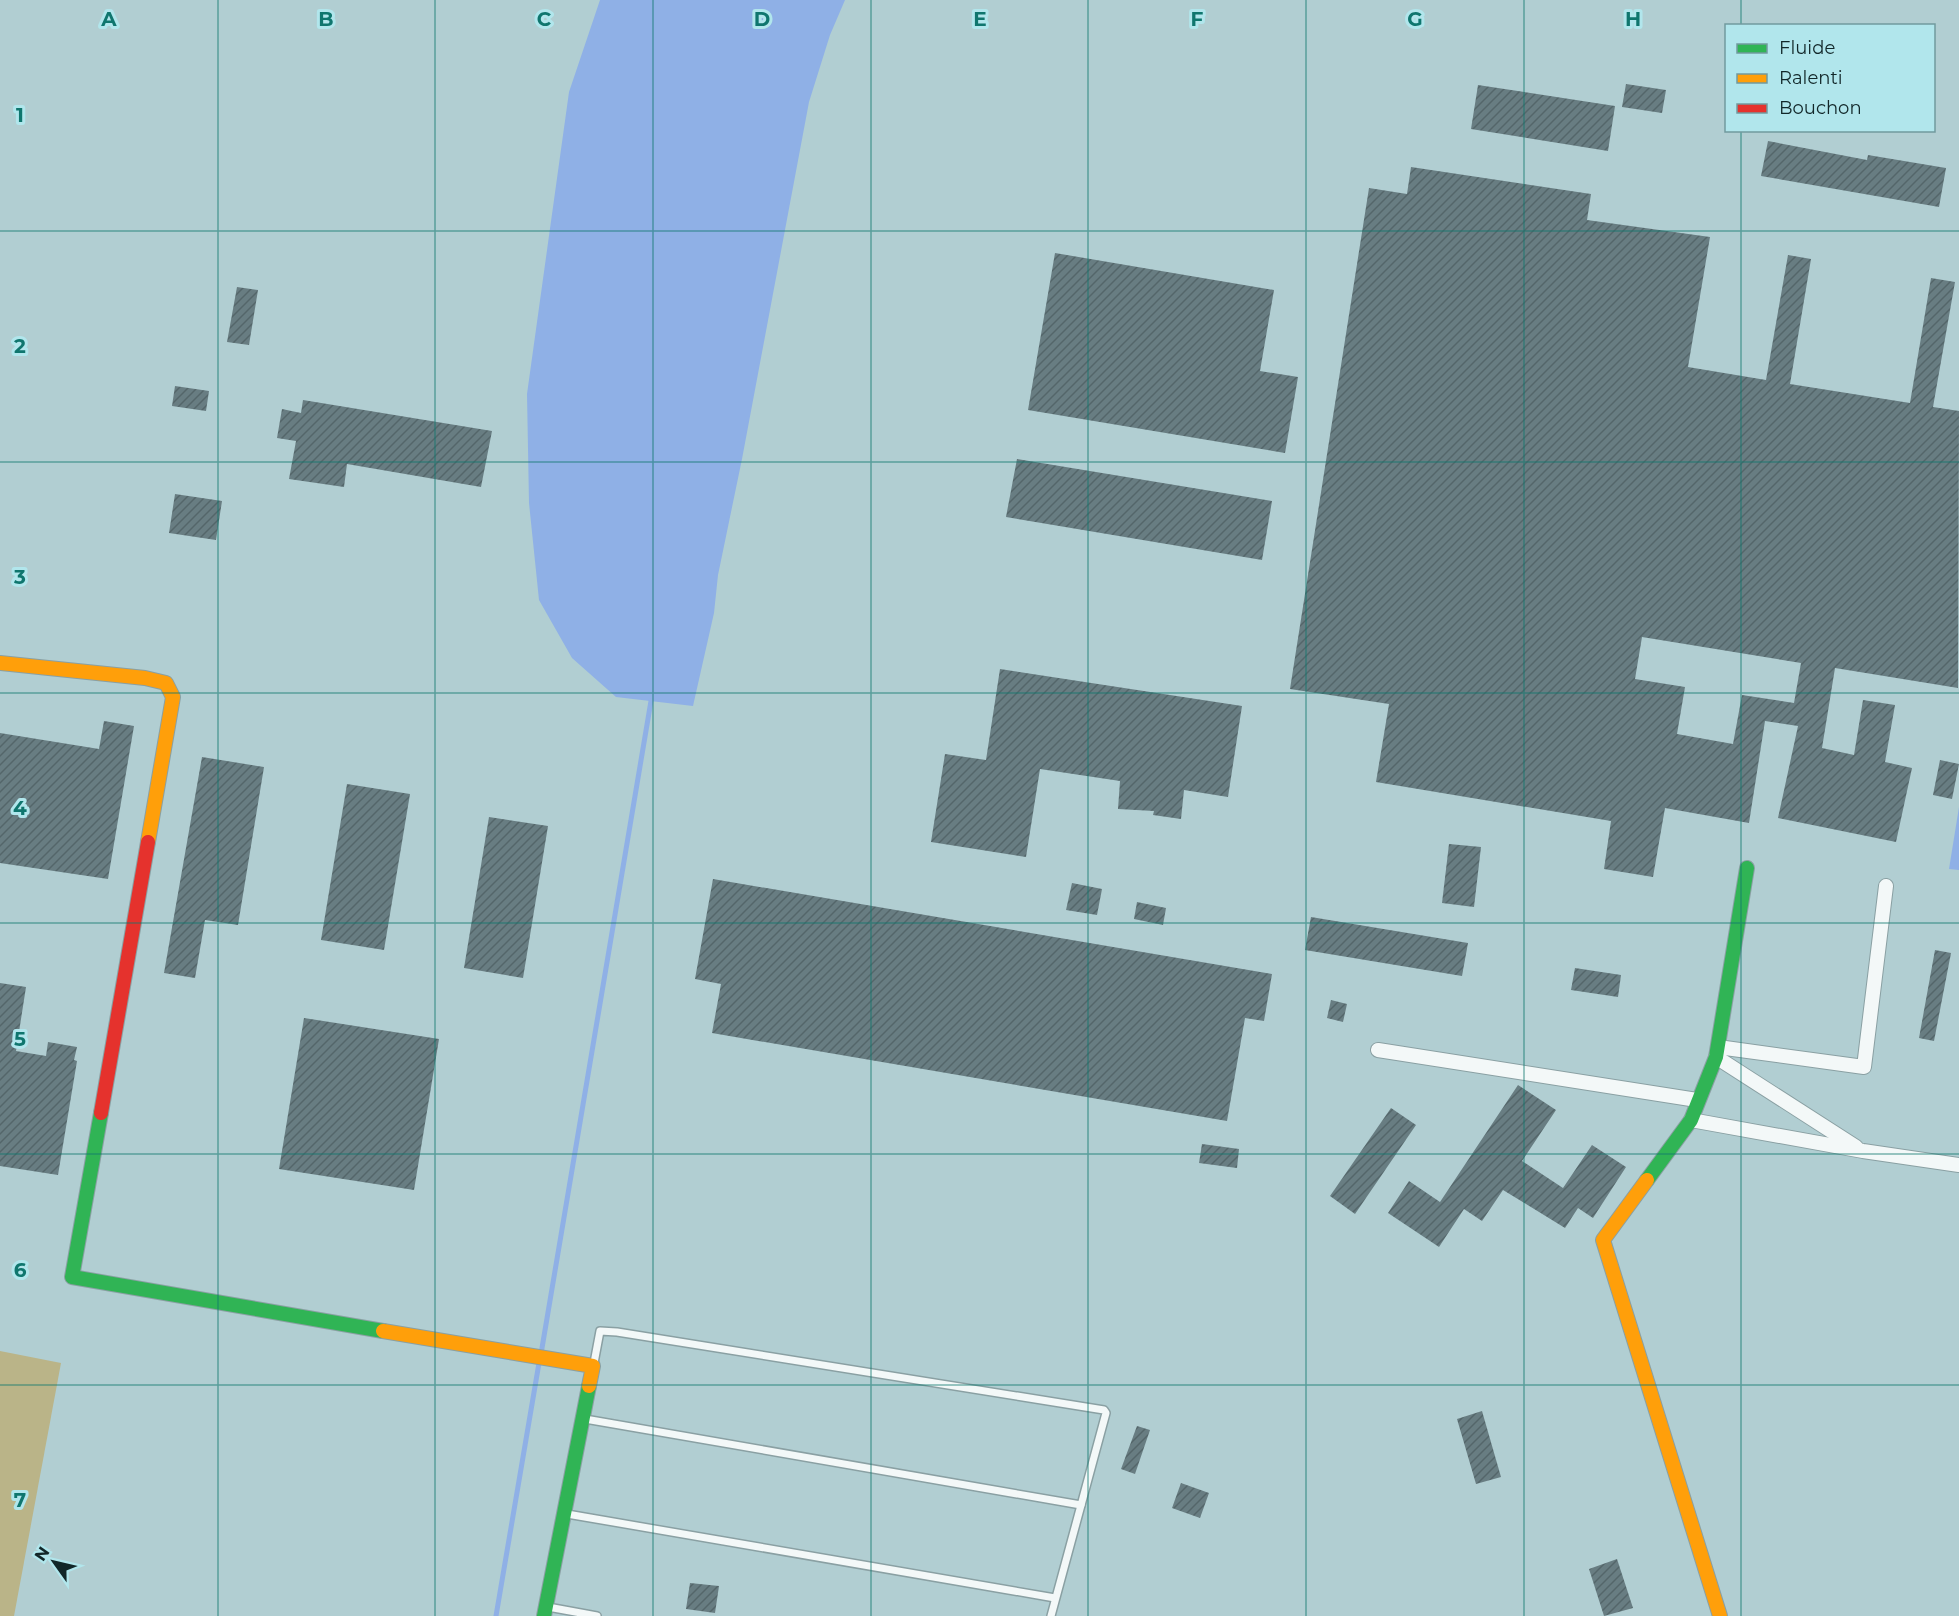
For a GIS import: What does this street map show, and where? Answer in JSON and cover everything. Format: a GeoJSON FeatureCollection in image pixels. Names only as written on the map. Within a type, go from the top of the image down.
{"type":"FeatureCollection","features":[{"type":"Feature","properties":{"kind":"street"},"geometry":{"type":"LineString","coordinates":[[0,663],[145,678],[166,683],[173,697],[72,1277],[517,1355],[593,1366],[545,1611]]}},
{"type":"Feature","properties":{"kind":"street"},"geometry":{"type":"LineString","coordinates":[[1720,1616],[1603,1240],[1691,1120],[1717,1052],[1747,868]]}},
{"type":"Feature","properties":{"kind":"street"},"geometry":{"type":"LineString","coordinates":[[1717,1052],[1864,1067],[1886,886]]}},
{"type":"Feature","properties":{"kind":"street"},"geometry":{"type":"LineString","coordinates":[[1378,1050],[1697,1100]]}},
{"type":"Feature","properties":{"kind":"street"},"geometry":{"type":"LineString","coordinates":[[1717,1052],[1863,1151]]}},
{"type":"Feature","properties":{"kind":"street"},"geometry":{"type":"LineString","coordinates":[[1691,1120],[1863,1151],[1959,1165]]}},
{"type":"Feature","properties":{"kind":"lane"},"geometry":{"type":"LineString","coordinates":[[593,1366],[600,1331],[617,1332],[1100,1408],[1106,1413],[1051,1616]]}},
{"type":"Feature","properties":{"kind":"lane"},"geometry":{"type":"LineString","coordinates":[[583,1419],[1081,1505]]}},
{"type":"Feature","properties":{"kind":"lane"},"geometry":{"type":"LineString","coordinates":[[564,1514],[1055,1598]]}},
{"type":"Feature","properties":{"kind":"lane"},"geometry":{"type":"LineString","coordinates":[[545,1611],[597,1616]]}},
{"type":"Feature","properties":{"kind":"shaded area"},"geometry":{"type":"Polygon","coordinates":[[[0,1351],[61,1363],[14,1616],[0,1616],[0,1351]]]}},
{"type":"Feature","properties":{"kind":"water"},"geometry":{"type":"Polygon","coordinates":[[[600,0],[845,0],[830,35],[809,102],[718,575],[714,613],[693,706],[616,697],[572,658],[539,600],[529,503],[527,394],[569,92],[600,0]]]}},
{"type":"Feature","properties":{"kind":"water"},"geometry":{"type":"Polygon","coordinates":[[[1959,807],[1959,870],[1949,869],[1959,807]]]}},
{"type":"Feature","properties":{"kind":"building"},"geometry":{"type":"Polygon","coordinates":[[[1626,84],[1666,90],[1662,113],[1622,107],[1626,84]]]}},
{"type":"Feature","properties":{"kind":"building"},"geometry":{"type":"Polygon","coordinates":[[[1478,85],[1615,106],[1608,151],[1471,129],[1478,85]]]}},
{"type":"Feature","properties":{"kind":"building"},"geometry":{"type":"Polygon","coordinates":[[[1768,141],[1867,160],[1868,155],[1946,168],[1939,207],[1761,176],[1768,141]]]}},
{"type":"Feature","properties":{"kind":"building"},"geometry":{"type":"Polygon","coordinates":[[[1411,167],[1591,194],[1587,220],[1710,237],[1688,367],[1766,380],[1788,255],[1811,259],[1790,384],[1910,403],[1931,278],[1955,282],[1933,407],[1959,411],[1958,688],[1835,668],[1822,748],[1854,755],[1863,700],[1895,705],[1885,762],[1912,768],[1896,842],[1778,818],[1798,726],[1765,721],[1749,823],[1665,808],[1653,877],[1604,869],[1611,821],[1376,782],[1389,704],[1290,689],[1369,188],[1407,194],[1411,167]],[[1642,637],[1635,679],[1685,687],[1677,734],[1733,744],[1742,695],[1794,703],[1801,663],[1642,637]]]}},
{"type":"Feature","properties":{"kind":"building"},"geometry":{"type":"Polygon","coordinates":[[[1055,253],[1274,290],[1260,371],[1298,377],[1285,453],[1028,410],[1055,253]]]}},
{"type":"Feature","properties":{"kind":"building"},"geometry":{"type":"Polygon","coordinates":[[[237,287],[258,290],[249,345],[227,342],[237,287]]]}},
{"type":"Feature","properties":{"kind":"building"},"geometry":{"type":"Polygon","coordinates":[[[175,386],[209,391],[206,411],[172,406],[175,386]]]}},
{"type":"Feature","properties":{"kind":"building"},"geometry":{"type":"Polygon","coordinates":[[[303,400],[492,431],[481,487],[347,464],[344,487],[289,479],[296,441],[277,438],[282,409],[301,413],[303,400]]]}},
{"type":"Feature","properties":{"kind":"building"},"geometry":{"type":"Polygon","coordinates":[[[1017,459],[1272,501],[1262,560],[1006,517],[1017,459]]]}},
{"type":"Feature","properties":{"kind":"building"},"geometry":{"type":"Polygon","coordinates":[[[175,494],[222,501],[216,540],[169,533],[175,494]]]}},
{"type":"Feature","properties":{"kind":"building"},"geometry":{"type":"Polygon","coordinates":[[[1000,669],[1242,706],[1228,797],[1184,790],[1181,819],[1153,815],[1154,811],[1118,809],[1120,781],[1040,769],[1026,857],[931,842],[945,754],[986,760],[1000,669]]]}},
{"type":"Feature","properties":{"kind":"building"},"geometry":{"type":"Polygon","coordinates":[[[104,721],[134,726],[108,879],[0,863],[0,733],[99,749],[104,721]]]}},
{"type":"Feature","properties":{"kind":"building"},"geometry":{"type":"Polygon","coordinates":[[[202,757],[264,767],[238,925],[205,920],[195,978],[164,973],[202,757]]]}},
{"type":"Feature","properties":{"kind":"building"},"geometry":{"type":"Polygon","coordinates":[[[1940,760],[1959,764],[1952,799],[1933,795],[1940,760]]]}},
{"type":"Feature","properties":{"kind":"building"},"geometry":{"type":"Polygon","coordinates":[[[347,784],[410,794],[384,950],[321,940],[347,784]]]}},
{"type":"Feature","properties":{"kind":"building"},"geometry":{"type":"Polygon","coordinates":[[[489,817],[548,826],[523,978],[464,968],[489,817]]]}},
{"type":"Feature","properties":{"kind":"building"},"geometry":{"type":"Polygon","coordinates":[[[1449,844],[1481,847],[1474,907],[1442,903],[1449,844]]]}},
{"type":"Feature","properties":{"kind":"building"},"geometry":{"type":"Polygon","coordinates":[[[713,879],[1272,974],[1264,1021],[1245,1018],[1227,1121],[712,1033],[721,984],[695,979],[713,879]]]}},
{"type":"Feature","properties":{"kind":"building"},"geometry":{"type":"Polygon","coordinates":[[[1072,883],[1102,889],[1097,915],[1066,910],[1072,883]]]}},
{"type":"Feature","properties":{"kind":"building"},"geometry":{"type":"Polygon","coordinates":[[[1137,902],[1166,908],[1163,925],[1134,919],[1137,902]]]}},
{"type":"Feature","properties":{"kind":"building"},"geometry":{"type":"Polygon","coordinates":[[[1311,917],[1468,943],[1462,976],[1305,950],[1311,917]]]}},
{"type":"Feature","properties":{"kind":"building"},"geometry":{"type":"Polygon","coordinates":[[[1935,950],[1951,953],[1934,1041],[1919,1038],[1935,950]]]}},
{"type":"Feature","properties":{"kind":"building"},"geometry":{"type":"Polygon","coordinates":[[[1575,968],[1621,975],[1618,997],[1571,990],[1575,968]]]}},
{"type":"Feature","properties":{"kind":"building"},"geometry":{"type":"Polygon","coordinates":[[[0,983],[26,987],[16,1051],[46,1056],[48,1042],[77,1047],[74,1060],[77,1061],[58,1175],[0,1166],[0,983]]]}},
{"type":"Feature","properties":{"kind":"building"},"geometry":{"type":"Polygon","coordinates":[[[1331,1000],[1347,1004],[1343,1022],[1327,1018],[1331,1000]]]}},
{"type":"Feature","properties":{"kind":"building"},"geometry":{"type":"Polygon","coordinates":[[[304,1018],[439,1039],[414,1190],[279,1169],[304,1018]]]}},
{"type":"Feature","properties":{"kind":"building"},"geometry":{"type":"Polygon","coordinates":[[[1518,1085],[1556,1110],[1522,1161],[1563,1188],[1592,1145],[1626,1167],[1593,1218],[1578,1208],[1565,1228],[1503,1190],[1482,1221],[1464,1209],[1439,1247],[1388,1213],[1409,1181],[1440,1202],[1518,1085]]]}},
{"type":"Feature","properties":{"kind":"building"},"geometry":{"type":"Polygon","coordinates":[[[1391,1108],[1416,1125],[1355,1214],[1330,1196],[1391,1108]]]}},
{"type":"Feature","properties":{"kind":"building"},"geometry":{"type":"Polygon","coordinates":[[[1202,1144],[1239,1149],[1237,1168],[1199,1163],[1202,1144]]]}},
{"type":"Feature","properties":{"kind":"building"},"geometry":{"type":"Polygon","coordinates":[[[1482,1411],[1501,1477],[1476,1484],[1457,1419],[1482,1411]]]}},
{"type":"Feature","properties":{"kind":"building"},"geometry":{"type":"Polygon","coordinates":[[[1137,1426],[1150,1430],[1135,1474],[1121,1469],[1137,1426]]]}},
{"type":"Feature","properties":{"kind":"building"},"geometry":{"type":"Polygon","coordinates":[[[1181,1483],[1209,1493],[1200,1518],[1172,1508],[1181,1483]]]}},
{"type":"Feature","properties":{"kind":"building"},"geometry":{"type":"Polygon","coordinates":[[[1617,1559],[1633,1608],[1604,1616],[1589,1569],[1617,1559]]]}},
{"type":"Feature","properties":{"kind":"building"},"geometry":{"type":"Polygon","coordinates":[[[690,1583],[719,1586],[715,1613],[686,1609],[690,1583]]]}},
{"type":"Feature","properties":{"kind":"waterway"},"geometry":{"type":"LineString","coordinates":[[541,1354],[651,701]]}},
{"type":"Feature","properties":{"kind":"waterway"},"geometry":{"type":"LineString","coordinates":[[496,1616],[539,1363]]}},
{"type":"Feature","properties":{"kind":"traffic: fast"},"geometry":{"type":"LineString","coordinates":[[1647,1180],[1691,1120],[1716,1057],[1747,868]]}},
{"type":"Feature","properties":{"kind":"traffic: fast"},"geometry":{"type":"LineString","coordinates":[[101,1113],[72,1277],[383,1331]]}},
{"type":"Feature","properties":{"kind":"traffic: fast"},"geometry":{"type":"LineString","coordinates":[[544,1616],[589,1386]]}},
{"type":"Feature","properties":{"kind":"traffic: slow"},"geometry":{"type":"LineString","coordinates":[[0,663],[145,678],[166,683],[173,697],[148,842]]}},
{"type":"Feature","properties":{"kind":"traffic: slow"},"geometry":{"type":"LineString","coordinates":[[1647,1180],[1603,1240],[1720,1616]]}},
{"type":"Feature","properties":{"kind":"traffic: slow"},"geometry":{"type":"LineString","coordinates":[[383,1331],[593,1366],[589,1386]]}},
{"type":"Feature","properties":{"kind":"traffic: jam"},"geometry":{"type":"LineString","coordinates":[[101,1113],[148,842]]}}]}
